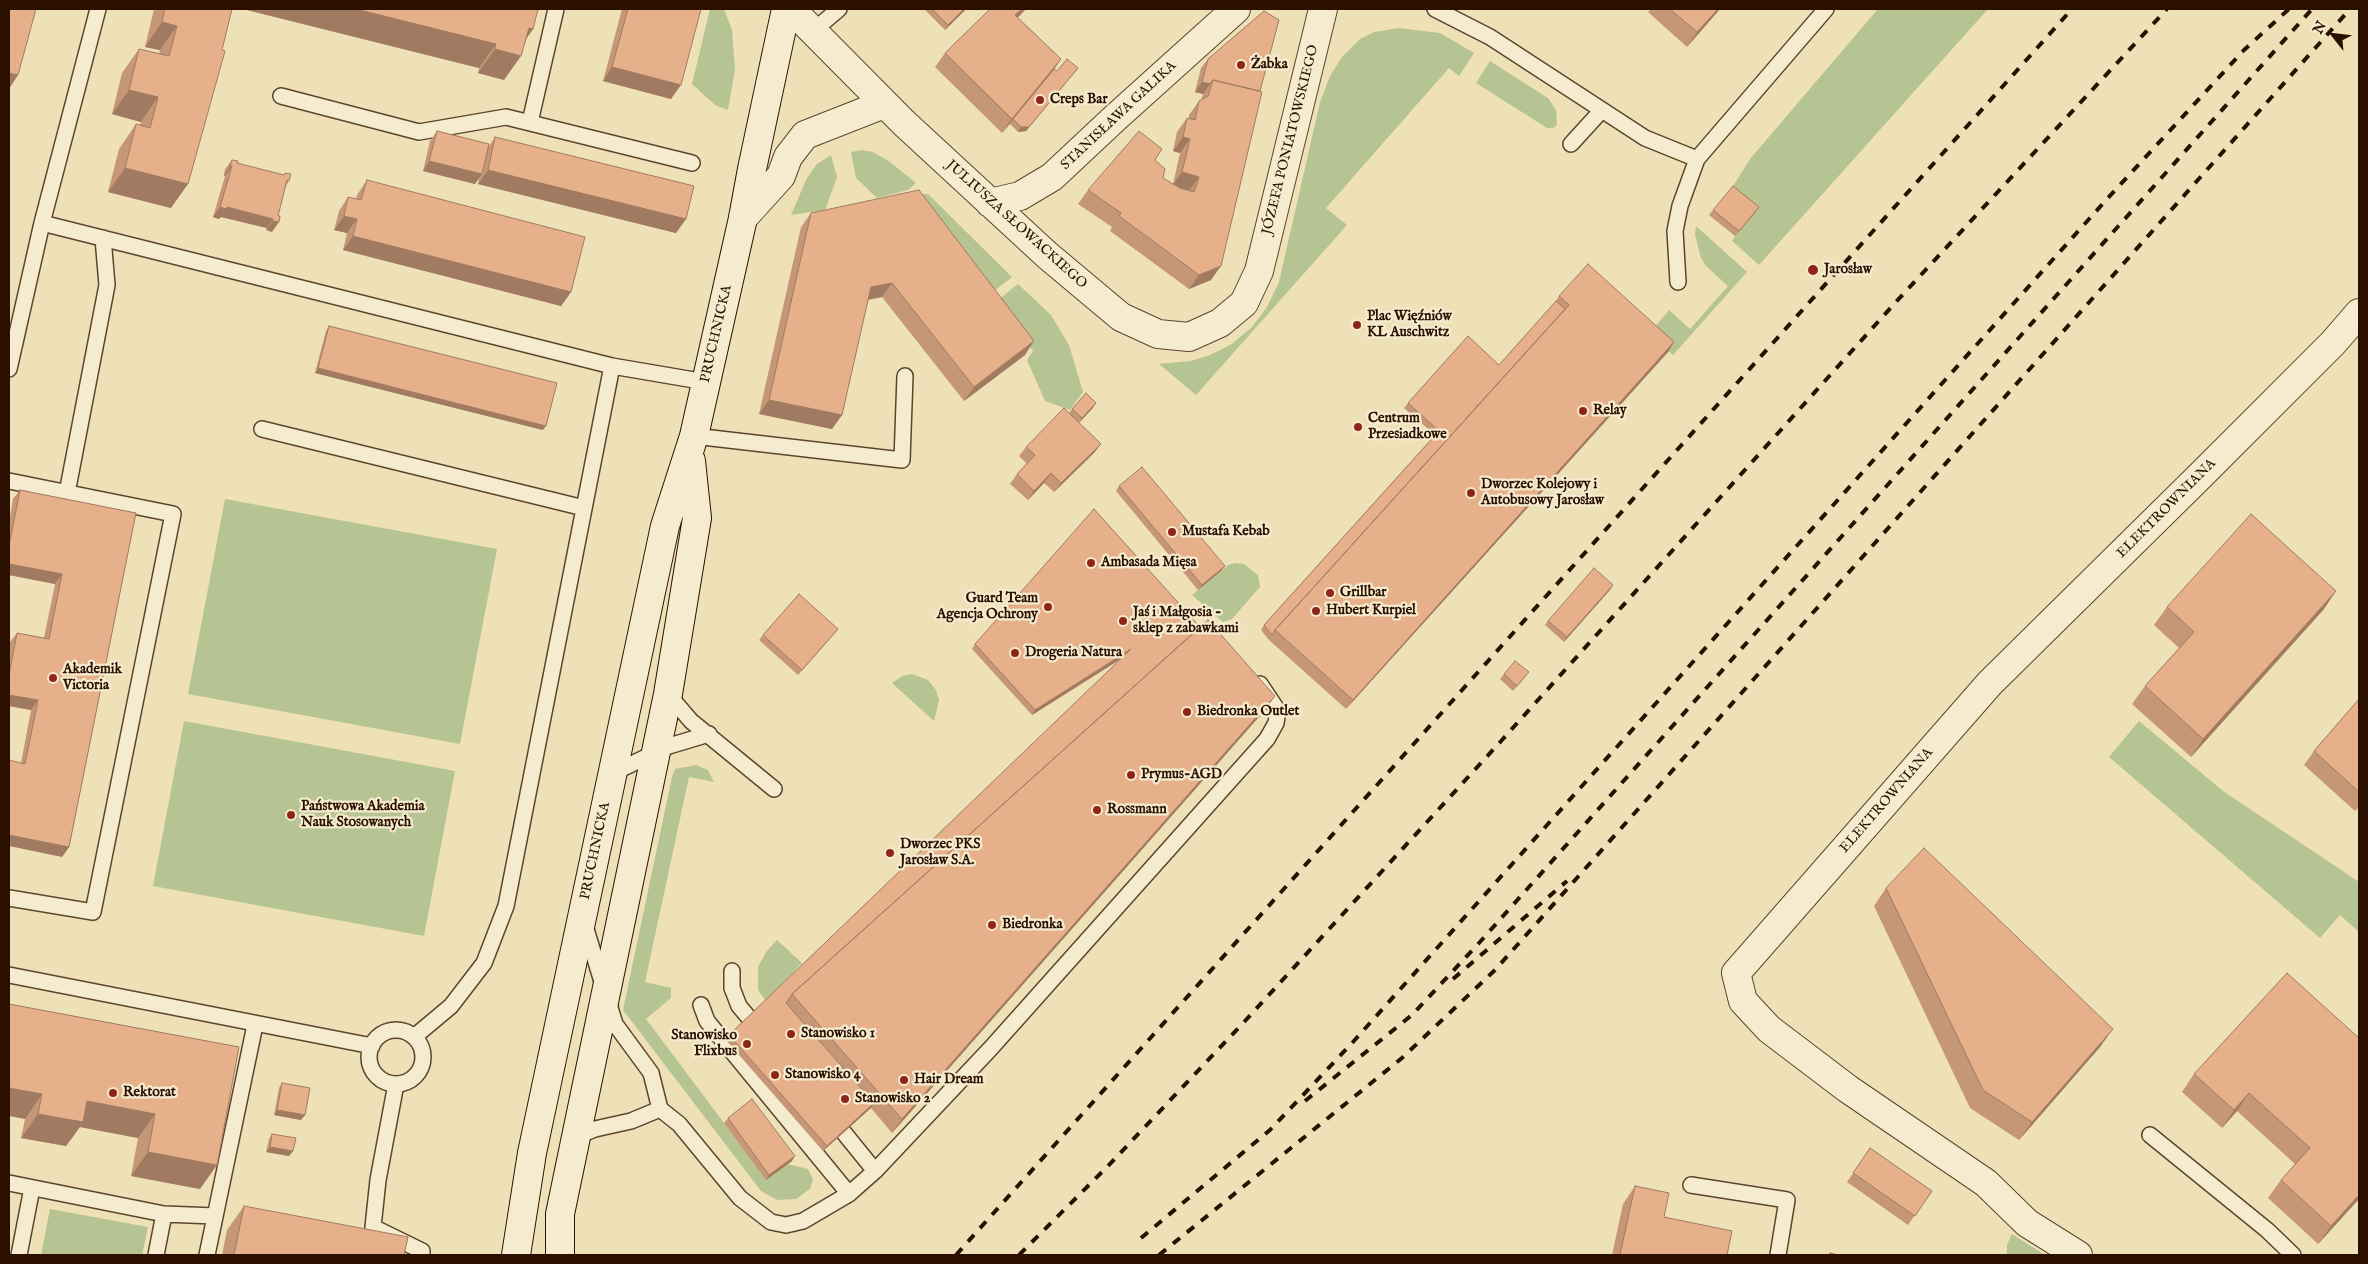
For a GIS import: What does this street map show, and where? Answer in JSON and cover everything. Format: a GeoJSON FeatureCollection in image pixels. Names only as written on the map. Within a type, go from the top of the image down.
{"type":"FeatureCollection","features":[{"type":"Feature","properties":{"kind":"street","name":"PRUCHNICKA"},"geometry":{"type":"LineString","coordinates":[[516,1255],[532,1153],[665,526],[692,443],[744,218],[752,169],[786,9]]}},
{"type":"Feature","properties":{"kind":"street","name":"JULIUSZA SŁOWACKIEGO"},"geometry":{"type":"LineString","coordinates":[[791,9],[884,104],[990,203],[1121,317],[1158,334],[1189,337],[1220,323],[1244,302],[1259,270]]}},
{"type":"Feature","properties":{"kind":"street","name":"STANISŁAWA GALIKA"},"geometry":{"type":"LineString","coordinates":[[990,203],[1020,196],[1052,177],[1236,9]]}},
{"type":"Feature","properties":{"kind":"street","name":"JÓZEFA PONIATOWSKIEGO"},"geometry":{"type":"LineString","coordinates":[[1259,270],[1323,9]]}},
{"type":"Feature","properties":{"kind":"street","name":"PRUCHNICKA"},"geometry":{"type":"LineString","coordinates":[[744,218],[781,176],[788,157],[805,136],[884,104]]}},
{"type":"Feature","properties":{"kind":"street","name":"ELEKTROWNIANA"},"geometry":{"type":"LineString","coordinates":[[2078,1255],[2028,1223],[1986,1183],[1848,1089],[1769,1029],[1743,1002],[1736,973],[1990,683],[2333,343],[2359,313]]}},
{"type":"Feature","properties":{"kind":"street","name":"PRUCHNICKA"},"geometry":{"type":"LineString","coordinates":[[560,1255],[560,1214],[668,694],[697,518],[692,443]]}},
{"type":"Feature","properties":{"kind":"lane"},"geometry":{"type":"LineString","coordinates":[[9,369],[42,223],[98,9]]}},
{"type":"Feature","properties":{"kind":"lane"},"geometry":{"type":"LineString","coordinates":[[530,122],[556,9]]}},
{"type":"Feature","properties":{"kind":"lane"},"geometry":{"type":"LineString","coordinates":[[813,31],[839,9]]}},
{"type":"Feature","properties":{"kind":"lane"},"geometry":{"type":"LineString","coordinates":[[1435,9],[1490,37],[1645,138],[1697,159]]}},
{"type":"Feature","properties":{"kind":"lane"},"geometry":{"type":"LineString","coordinates":[[1678,282],[1675,231],[1680,206],[1697,159],[1826,9]]}},
{"type":"Feature","properties":{"kind":"lane"},"geometry":{"type":"LineString","coordinates":[[281,96],[419,132],[506,117],[692,163]]}},
{"type":"Feature","properties":{"kind":"lane"},"geometry":{"type":"LineString","coordinates":[[1571,144],[1602,110]]}},
{"type":"Feature","properties":{"kind":"lane"},"geometry":{"type":"LineString","coordinates":[[42,223],[612,366],[706,382]]}},
{"type":"Feature","properties":{"kind":"lane"},"geometry":{"type":"LineString","coordinates":[[68,493],[107,285],[103,238]]}},
{"type":"Feature","properties":{"kind":"lane"},"geometry":{"type":"LineString","coordinates":[[414,1037],[451,1006],[484,963],[506,906],[612,366]]}},
{"type":"Feature","properties":{"kind":"lane"},"geometry":{"type":"LineString","coordinates":[[692,443],[902,460],[905,376]]}},
{"type":"Feature","properties":{"kind":"lane"},"geometry":{"type":"LineString","coordinates":[[262,429],[584,508]]}},
{"type":"Feature","properties":{"kind":"lane"},"geometry":{"type":"LineString","coordinates":[[9,481],[173,514],[93,912],[9,898]]}},
{"type":"Feature","properties":{"kind":"lane"},"geometry":{"type":"LineString","coordinates":[[582,918],[615,1024],[651,1073],[660,1109],[679,1124],[740,1198],[770,1222],[786,1225],[803,1221],[849,1194],[875,1171],[991,1048],[1267,738],[1276,723],[1278,711],[1273,700],[1250,672]]}},
{"type":"Feature","properties":{"kind":"lane"},"geometry":{"type":"LineString","coordinates":[[668,694],[691,721],[774,789]]}},
{"type":"Feature","properties":{"kind":"lane"},"geometry":{"type":"LineString","coordinates":[[613,773],[655,753],[709,734]]}},
{"type":"Feature","properties":{"kind":"lane"},"geometry":{"type":"LineString","coordinates":[[732,971],[732,988],[739,1006],[770,1043]]}},
{"type":"Feature","properties":{"kind":"lane"},"geometry":{"type":"LineString","coordinates":[[9,975],[255,1025],[372,1046]]}},
{"type":"Feature","properties":{"kind":"lane"},"geometry":{"type":"LineString","coordinates":[[701,1005],[707,1021],[849,1194]]}},
{"type":"Feature","properties":{"kind":"lane"},"geometry":{"type":"LineString","coordinates":[[207,1255],[255,1025]]}},
{"type":"Feature","properties":{"kind":"lane"},"geometry":{"type":"LineString","coordinates":[[391,1031],[399,1031],[414,1037],[422,1051],[421,1067],[412,1080],[396,1084],[380,1079],[370,1064],[372,1046],[383,1034],[391,1031]]}},
{"type":"Feature","properties":{"kind":"lane"},"geometry":{"type":"LineString","coordinates":[[396,1084],[378,1180],[373,1227],[422,1252],[422,1255]]}},
{"type":"Feature","properties":{"kind":"lane"},"geometry":{"type":"LineString","coordinates":[[820,1103],[875,1171]]}},
{"type":"Feature","properties":{"kind":"lane"},"geometry":{"type":"LineString","coordinates":[[575,1137],[595,1129],[632,1121],[660,1109]]}},
{"type":"Feature","properties":{"kind":"lane"},"geometry":{"type":"LineString","coordinates":[[2150,1135],[2267,1230],[2293,1255]]}},
{"type":"Feature","properties":{"kind":"lane"},"geometry":{"type":"LineString","coordinates":[[9,1183],[164,1214],[215,1216]]}},
{"type":"Feature","properties":{"kind":"lane"},"geometry":{"type":"LineString","coordinates":[[1691,1184],[1787,1200],[1778,1255]]}},
{"type":"Feature","properties":{"kind":"lane"},"geometry":{"type":"LineString","coordinates":[[19,1255],[32,1188]]}},
{"type":"Feature","properties":{"kind":"lane"},"geometry":{"type":"LineString","coordinates":[[156,1255],[164,1214]]}},
{"type":"Feature","properties":{"kind":"green space"},"geometry":{"type":"Polygon","coordinates":[[[710,9],[724,9],[732,30],[735,69],[728,110],[715,105],[692,84],[710,9]]]}},
{"type":"Feature","properties":{"kind":"green space"},"geometry":{"type":"Polygon","coordinates":[[[1878,9],[1988,9],[1759,265],[1732,241],[1735,236],[1730,191],[1750,159],[1878,9]]]}},
{"type":"Feature","properties":{"kind":"green space"},"geometry":{"type":"Polygon","coordinates":[[[1399,28],[1440,33],[1474,53],[1459,76],[1449,68],[1326,208],[1347,225],[1196,395],[1159,364],[1191,361],[1210,355],[1232,344],[1252,327],[1267,307],[1279,282],[1320,102],[1330,76],[1342,57],[1360,39],[1374,32],[1399,28]]]}},
{"type":"Feature","properties":{"kind":"green space"},"geometry":{"type":"Polygon","coordinates":[[[1490,61],[1548,98],[1556,110],[1557,125],[1553,128],[1547,128],[1476,83],[1490,61]]]}},
{"type":"Feature","properties":{"kind":"green space"},"geometry":{"type":"Polygon","coordinates":[[[862,150],[873,152],[890,162],[916,183],[908,190],[877,198],[856,178],[851,152],[862,150]]]}},
{"type":"Feature","properties":{"kind":"green space"},"geometry":{"type":"Polygon","coordinates":[[[831,155],[837,177],[825,210],[791,215],[807,178],[817,164],[831,155]]]}},
{"type":"Feature","properties":{"kind":"green space"},"geometry":{"type":"Polygon","coordinates":[[[922,194],[928,194],[1012,277],[989,295],[918,200],[922,194]]]}},
{"type":"Feature","properties":{"kind":"green space"},"geometry":{"type":"Polygon","coordinates":[[[1696,226],[1747,272],[1673,355],[1649,334],[1669,310],[1690,329],[1728,286],[1707,267],[1701,258],[1695,235],[1696,226]]]}},
{"type":"Feature","properties":{"kind":"green space"},"geometry":{"type":"Polygon","coordinates":[[[1018,284],[1051,315],[1069,345],[1083,392],[1070,410],[1045,401],[1027,360],[1033,351],[993,304],[1018,284]]]}},
{"type":"Feature","properties":{"kind":"green space"},"geometry":{"type":"Polygon","coordinates":[[[225,499],[497,549],[460,744],[188,694],[225,499]]]}},
{"type":"Feature","properties":{"kind":"green space"},"geometry":{"type":"Polygon","coordinates":[[[1235,563],[1244,564],[1258,575],[1260,587],[1232,619],[1223,622],[1192,595],[1228,565],[1235,563]]]}},
{"type":"Feature","properties":{"kind":"green space"},"geometry":{"type":"Polygon","coordinates":[[[912,674],[928,680],[936,690],[939,700],[934,721],[892,683],[902,676],[912,674]]]}},
{"type":"Feature","properties":{"kind":"green space"},"geometry":{"type":"Polygon","coordinates":[[[184,721],[455,771],[424,936],[153,886],[184,721]]]}},
{"type":"Feature","properties":{"kind":"green space"},"geometry":{"type":"Polygon","coordinates":[[[2139,721],[2223,791],[2359,882],[2359,932],[2340,915],[2320,938],[2109,757],[2139,721]]]}},
{"type":"Feature","properties":{"kind":"green space"},"geometry":{"type":"Polygon","coordinates":[[[696,765],[708,770],[714,782],[689,777],[645,982],[671,988],[671,998],[646,1019],[766,1179],[787,1164],[808,1169],[813,1180],[810,1189],[796,1199],[777,1200],[761,1191],[623,1010],[672,777],[675,769],[696,765]]]}},
{"type":"Feature","properties":{"kind":"green space"},"geometry":{"type":"Polygon","coordinates":[[[777,940],[802,963],[766,1001],[758,990],[758,967],[766,952],[777,940]]]}},
{"type":"Feature","properties":{"kind":"green space"},"geometry":{"type":"Polygon","coordinates":[[[50,1209],[148,1227],[142,1255],[41,1255],[50,1209]]]}},
{"type":"Feature","properties":{"kind":"green space"},"geometry":{"type":"Polygon","coordinates":[[[2012,1234],[2045,1255],[2007,1255],[2007,1245],[2012,1234]]]}},
{"type":"Feature","properties":{"kind":"building"},"geometry":{"type":"Polygon","coordinates":[[[9,9],[36,9],[18,75],[9,73],[9,9]]]}},
{"type":"Feature","properties":{"kind":"building"},"geometry":{"type":"Polygon","coordinates":[[[165,9],[232,9],[222,50],[225,51],[188,184],[125,168],[136,124],[150,128],[158,97],[129,90],[139,49],[169,56],[177,26],[162,22],[165,9]]]}},
{"type":"Feature","properties":{"kind":"building"},"geometry":{"type":"Polygon","coordinates":[[[356,9],[538,9],[533,29],[529,28],[521,56],[495,49],[496,44],[356,9]]]}},
{"type":"Feature","properties":{"kind":"building"},"geometry":{"type":"Polygon","coordinates":[[[628,9],[701,9],[681,85],[612,67],[628,9]]]}},
{"type":"Feature","properties":{"kind":"building"},"geometry":{"type":"Polygon","coordinates":[[[932,9],[964,9],[948,25],[932,9]]]}},
{"type":"Feature","properties":{"kind":"building"},"geometry":{"type":"Polygon","coordinates":[[[990,9],[1022,9],[1015,15],[1061,59],[1012,119],[945,53],[990,9]]]}},
{"type":"Feature","properties":{"kind":"building"},"geometry":{"type":"Polygon","coordinates":[[[1670,9],[1718,9],[1697,32],[1670,9]]]}},
{"type":"Feature","properties":{"kind":"building"},"geometry":{"type":"Polygon","coordinates":[[[1264,11],[1279,20],[1260,91],[1213,80],[1210,84],[1202,82],[1208,59],[1264,11]]]}},
{"type":"Feature","properties":{"kind":"building","name":"Creps Bar"},"geometry":{"type":"Polygon","coordinates":[[[1067,59],[1078,68],[1029,127],[1021,127],[1013,119],[1054,69],[1057,71],[1067,59]]]}},
{"type":"Feature","properties":{"kind":"building"},"geometry":{"type":"Polygon","coordinates":[[[1213,80],[1262,92],[1221,266],[1199,275],[1119,216],[1121,213],[1088,190],[1139,131],[1162,149],[1155,160],[1165,169],[1163,178],[1180,188],[1194,192],[1199,177],[1182,172],[1190,139],[1183,137],[1187,118],[1195,120],[1199,101],[1208,96],[1213,80]]]}},
{"type":"Feature","properties":{"kind":"building"},"geometry":{"type":"Polygon","coordinates":[[[437,131],[489,144],[482,174],[429,161],[437,131]]]}},
{"type":"Feature","properties":{"kind":"building"},"geometry":{"type":"Polygon","coordinates":[[[495,137],[694,186],[686,219],[488,170],[495,137]]]}},
{"type":"Feature","properties":{"kind":"building"},"geometry":{"type":"Polygon","coordinates":[[[232,160],[284,175],[285,173],[291,174],[289,181],[287,180],[278,216],[280,216],[279,222],[227,207],[226,209],[220,207],[232,160]]]}},
{"type":"Feature","properties":{"kind":"building"},"geometry":{"type":"Polygon","coordinates":[[[367,180],[585,237],[571,292],[353,236],[357,219],[344,216],[348,197],[361,200],[367,180]]]}},
{"type":"Feature","properties":{"kind":"building"},"geometry":{"type":"Polygon","coordinates":[[[1733,186],[1759,207],[1739,231],[1713,210],[1733,186]]]}},
{"type":"Feature","properties":{"kind":"building"},"geometry":{"type":"Polygon","coordinates":[[[919,190],[1034,341],[974,387],[892,283],[871,287],[842,415],[769,400],[811,213],[919,190]]]}},
{"type":"Feature","properties":{"kind":"building","name":"Dworzec Kolejowy i Autobusowy Jarosław"},"geometry":{"type":"Polygon","coordinates":[[[1588,264],[1674,342],[1353,700],[1275,630],[1569,305],[1559,296],[1588,264]]]}},
{"type":"Feature","properties":{"kind":"building"},"geometry":{"type":"Polygon","coordinates":[[[1556,301],[1565,309],[1272,635],[1264,625],[1439,431],[1408,403],[1468,336],[1499,365],[1556,301]]]}},
{"type":"Feature","properties":{"kind":"building"},"geometry":{"type":"Polygon","coordinates":[[[329,326],[557,383],[546,426],[318,368],[329,326]]]}},
{"type":"Feature","properties":{"kind":"building"},"geometry":{"type":"Polygon","coordinates":[[[1086,393],[1096,403],[1082,418],[1072,409],[1086,393]]]}},
{"type":"Feature","properties":{"kind":"building"},"geometry":{"type":"Polygon","coordinates":[[[1064,408],[1101,444],[1061,483],[1051,473],[1034,491],[1017,474],[1035,455],[1026,447],[1064,408]]]}},
{"type":"Feature","properties":{"kind":"building"},"geometry":{"type":"Polygon","coordinates":[[[1142,467],[1225,566],[1202,585],[1119,486],[1142,467]]]}},
{"type":"Feature","properties":{"kind":"building","name":"Akademik Victoria"},"geometry":{"type":"Polygon","coordinates":[[[20,490],[136,513],[69,847],[9,835],[9,760],[25,764],[38,700],[9,695],[9,675],[17,633],[49,639],[62,574],[9,564],[9,546],[20,490]]]}},
{"type":"Feature","properties":{"kind":"building"},"geometry":{"type":"Polygon","coordinates":[[[1094,509],[1200,627],[792,994],[786,1003],[874,1103],[827,1146],[729,1035],[1131,649],[1035,710],[975,644],[1094,509]]]}},
{"type":"Feature","properties":{"kind":"building"},"geometry":{"type":"Polygon","coordinates":[[[2251,514],[2336,591],[2203,739],[2145,686],[2194,632],[2167,607],[2251,514]]]}},
{"type":"Feature","properties":{"kind":"building"},"geometry":{"type":"Polygon","coordinates":[[[1594,568],[1613,585],[1567,637],[1548,621],[1594,568]]]}},
{"type":"Feature","properties":{"kind":"building"},"geometry":{"type":"Polygon","coordinates":[[[799,594],[838,629],[802,670],[763,635],[799,594]]]}},
{"type":"Feature","properties":{"kind":"building"},"geometry":{"type":"Polygon","coordinates":[[[1208,620],[1275,696],[902,1119],[792,994],[1208,620]]]}},
{"type":"Feature","properties":{"kind":"building"},"geometry":{"type":"Polygon","coordinates":[[[1515,661],[1529,672],[1517,686],[1504,674],[1515,661]]]}},
{"type":"Feature","properties":{"kind":"building"},"geometry":{"type":"Polygon","coordinates":[[[2359,699],[2359,792],[2314,751],[2359,699]]]}},
{"type":"Feature","properties":{"kind":"building"},"geometry":{"type":"Polygon","coordinates":[[[1924,848],[2113,1029],[2032,1122],[1983,1090],[1886,888],[1924,848]]]}},
{"type":"Feature","properties":{"kind":"building"},"geometry":{"type":"Polygon","coordinates":[[[2287,973],[2359,1038],[2359,1195],[2331,1226],[2281,1180],[2310,1148],[2249,1093],[2234,1110],[2194,1074],[2287,973]]]}},
{"type":"Feature","properties":{"kind":"building","name":"Rektorat"},"geometry":{"type":"Polygon","coordinates":[[[9,1004],[239,1047],[217,1165],[148,1152],[155,1114],[87,1101],[83,1122],[38,1114],[42,1094],[9,1088],[9,1004]]]}},
{"type":"Feature","properties":{"kind":"building"},"geometry":{"type":"Polygon","coordinates":[[[282,1083],[310,1088],[305,1115],[277,1110],[282,1083]]]}},
{"type":"Feature","properties":{"kind":"building"},"geometry":{"type":"Polygon","coordinates":[[[752,1099],[795,1156],[769,1175],[728,1118],[752,1099]]]}},
{"type":"Feature","properties":{"kind":"building"},"geometry":{"type":"Polygon","coordinates":[[[272,1134],[296,1138],[293,1151],[270,1147],[272,1134]]]}},
{"type":"Feature","properties":{"kind":"building"},"geometry":{"type":"Polygon","coordinates":[[[1870,1148],[1932,1191],[1915,1216],[1853,1173],[1870,1148]]]}},
{"type":"Feature","properties":{"kind":"building"},"geometry":{"type":"Polygon","coordinates":[[[1635,1186],[1669,1193],[1664,1217],[1732,1231],[1727,1255],[1620,1255],[1635,1186]]]}},
{"type":"Feature","properties":{"kind":"building"},"geometry":{"type":"Polygon","coordinates":[[[244,1206],[408,1237],[404,1255],[234,1255],[244,1206]]]}},
{"type":"Feature","properties":{"kind":"railway"},"geometry":{"type":"LineString","coordinates":[[956,1255],[2072,9]]}},
{"type":"Feature","properties":{"kind":"railway"},"geometry":{"type":"LineString","coordinates":[[1019,1255],[1108,1166],[1245,1021],[1502,740],[1895,303],[2167,9]]}},
{"type":"Feature","properties":{"kind":"railway"},"geometry":{"type":"LineString","coordinates":[[1141,1238],[1270,1130],[1353,1042],[2107,199],[2244,50],[2289,9]]}},
{"type":"Feature","properties":{"kind":"railway"},"geometry":{"type":"LineString","coordinates":[[1305,1101],[1412,1015],[1479,943],[2312,9]]}},
{"type":"Feature","properties":{"kind":"railway"},"geometry":{"type":"LineString","coordinates":[[1159,1255],[1402,1058],[1495,970],[2350,9]]}},
{"type":"Feature","properties":{"kind":"railway"},"geometry":{"type":"LineString","coordinates":[[1453,979],[1567,881]]}},
{"type":"Feature","properties":{"kind":"place","name":"Żabka"},"geometry":{"type":"Point","coordinates":[1241,65]}},
{"type":"Feature","properties":{"kind":"place","name":"Creps Bar"},"geometry":{"type":"Point","coordinates":[1040,100]}},
{"type":"Feature","properties":{"kind":"place","name":"Jarosław"},"geometry":{"type":"Point","coordinates":[1813,270]}},
{"type":"Feature","properties":{"kind":"place","name":"Plac Więźniów KL Auschwitz"},"geometry":{"type":"Point","coordinates":[1357,325]}},
{"type":"Feature","properties":{"kind":"place","name":"Relay"},"geometry":{"type":"Point","coordinates":[1583,411]}},
{"type":"Feature","properties":{"kind":"place","name":"Centrum Przesiadkowe"},"geometry":{"type":"Point","coordinates":[1358,427]}},
{"type":"Feature","properties":{"kind":"place","name":"Dworzec Kolejowy i Autobusowy Jarosław"},"geometry":{"type":"Point","coordinates":[1471,493]}},
{"type":"Feature","properties":{"kind":"place","name":"Mustafa Kebab"},"geometry":{"type":"Point","coordinates":[1172,532]}},
{"type":"Feature","properties":{"kind":"place","name":"Ambasada Mięsa"},"geometry":{"type":"Point","coordinates":[1091,563]}},
{"type":"Feature","properties":{"kind":"place","name":"Grillbar"},"geometry":{"type":"Point","coordinates":[1330,593]}},
{"type":"Feature","properties":{"kind":"place","name":"Guard Team Agencja Ochrony"},"geometry":{"type":"Point","coordinates":[1048,607]}},
{"type":"Feature","properties":{"kind":"place","name":"Hubert Kurpiel"},"geometry":{"type":"Point","coordinates":[1316,611]}},
{"type":"Feature","properties":{"kind":"place","name":"Jaś i Małgosia - sklep z zabawkami"},"geometry":{"type":"Point","coordinates":[1123,621]}},
{"type":"Feature","properties":{"kind":"place","name":"Drogeria Natura"},"geometry":{"type":"Point","coordinates":[1015,653]}},
{"type":"Feature","properties":{"kind":"place","name":"Akademik Victoria"},"geometry":{"type":"Point","coordinates":[53,678]}},
{"type":"Feature","properties":{"kind":"place","name":"Biedronka Outlet"},"geometry":{"type":"Point","coordinates":[1187,712]}},
{"type":"Feature","properties":{"kind":"place","name":"Prymus-AGD"},"geometry":{"type":"Point","coordinates":[1131,775]}},
{"type":"Feature","properties":{"kind":"place","name":"Rossmann"},"geometry":{"type":"Point","coordinates":[1097,810]}},
{"type":"Feature","properties":{"kind":"place","name":"Państwowa Akademia Nauk Stosowanych"},"geometry":{"type":"Point","coordinates":[291,815]}},
{"type":"Feature","properties":{"kind":"place","name":"Dworzec PKS Jarosław S.A."},"geometry":{"type":"Point","coordinates":[890,853]}},
{"type":"Feature","properties":{"kind":"place","name":"Biedronka"},"geometry":{"type":"Point","coordinates":[992,925]}},
{"type":"Feature","properties":{"kind":"place","name":"Stanowisko 1"},"geometry":{"type":"Point","coordinates":[791,1034]}},
{"type":"Feature","properties":{"kind":"place","name":"Stanowisko Flixbus"},"geometry":{"type":"Point","coordinates":[747,1044]}},
{"type":"Feature","properties":{"kind":"place","name":"Stanowisko 4"},"geometry":{"type":"Point","coordinates":[775,1075]}},
{"type":"Feature","properties":{"kind":"place","name":"Hair Dream"},"geometry":{"type":"Point","coordinates":[904,1080]}},
{"type":"Feature","properties":{"kind":"place","name":"Rektorat"},"geometry":{"type":"Point","coordinates":[113,1093]}},
{"type":"Feature","properties":{"kind":"place","name":"Stanowisko 2"},"geometry":{"type":"Point","coordinates":[845,1099]}}]}
